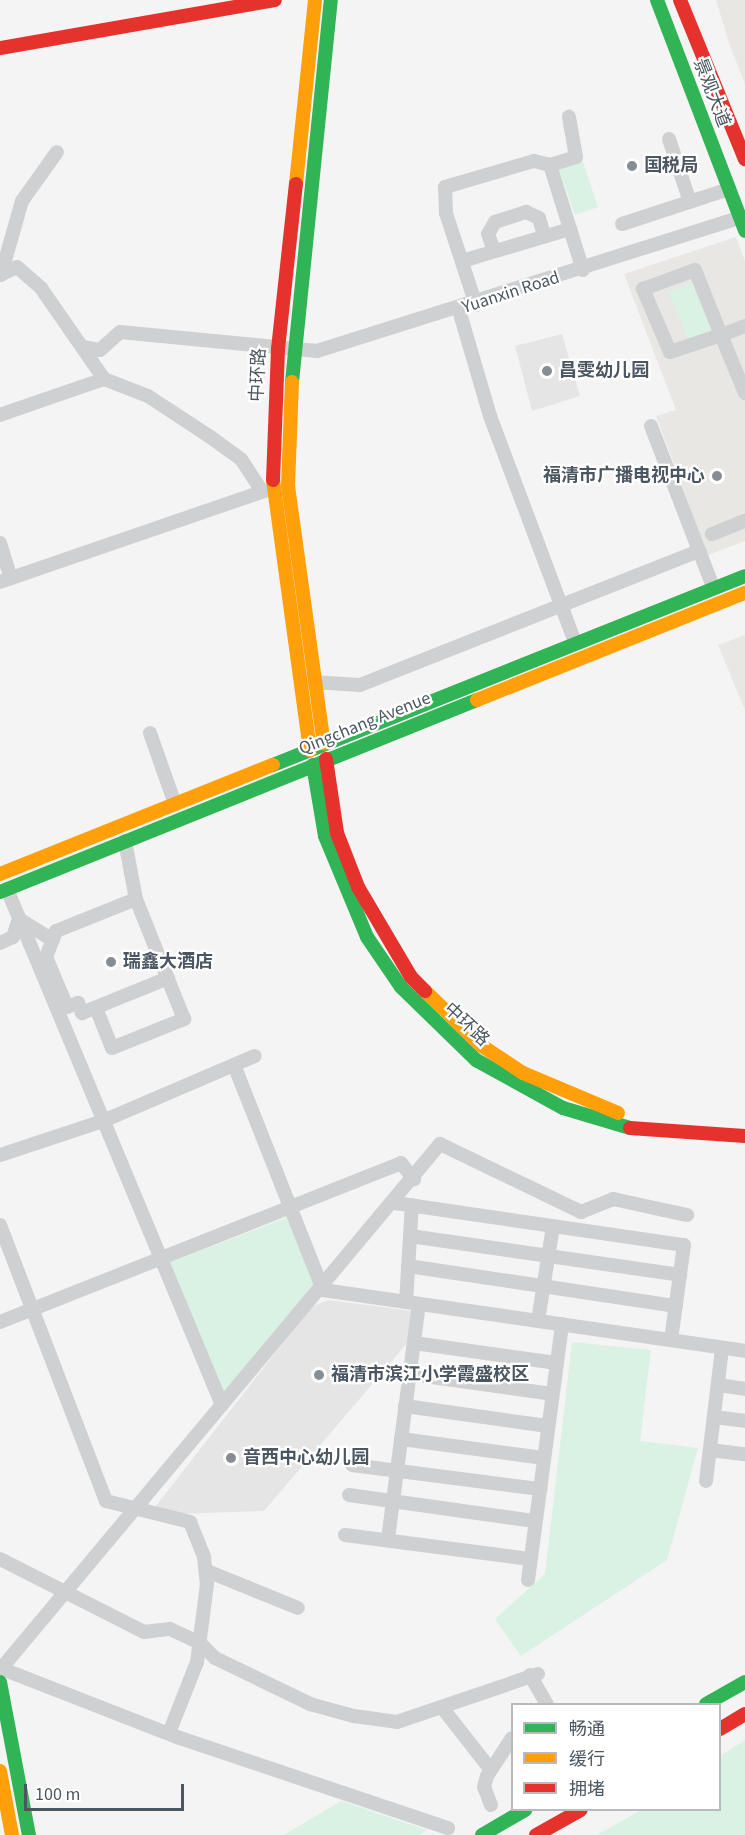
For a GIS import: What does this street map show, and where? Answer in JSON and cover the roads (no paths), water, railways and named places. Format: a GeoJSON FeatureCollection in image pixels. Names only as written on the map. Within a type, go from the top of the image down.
{"type":"FeatureCollection","features":[{"type":"Feature","properties":{"kind":"street"},"geometry":{"type":"LineString","coordinates":[[0,37],[210,0]]}},
{"type":"Feature","properties":{"kind":"street"},"geometry":{"type":"LineString","coordinates":[[0,48],[275,0]]}},
{"type":"Feature","properties":{"kind":"street","name":"中环路"},"geometry":{"type":"LineString","coordinates":[[310,750],[267,489],[278,349],[315,0]]}},
{"type":"Feature","properties":{"kind":"street","name":"中环路"},"geometry":{"type":"LineString","coordinates":[[324,744],[312,682],[288,486],[293,350],[331,0]]}},
{"type":"Feature","properties":{"kind":"street","name":"景观大道"},"geometry":{"type":"LineString","coordinates":[[656,2],[743,222]]}},
{"type":"Feature","properties":{"kind":"street","name":"景观大道"},"geometry":{"type":"LineString","coordinates":[[684,4],[745,159]]}},
{"type":"Feature","properties":{"kind":"street"},"geometry":{"type":"LineString","coordinates":[[476,305],[446,213],[445,187],[534,161],[550,165],[576,157],[569,117]]}},
{"type":"Feature","properties":{"kind":"street"},"geometry":{"type":"LineString","coordinates":[[669,139],[690,202]]}},
{"type":"Feature","properties":{"kind":"street"},"geometry":{"type":"LineString","coordinates":[[1,275],[22,201],[57,152]]}},
{"type":"Feature","properties":{"kind":"street"},"geometry":{"type":"LineString","coordinates":[[550,165],[583,270]]}},
{"type":"Feature","properties":{"kind":"street"},"geometry":{"type":"LineString","coordinates":[[622,224],[729,189]]}},
{"type":"Feature","properties":{"kind":"street"},"geometry":{"type":"LineString","coordinates":[[494,251],[488,234],[495,222],[526,212],[539,218],[544,236]]}},
{"type":"Feature","properties":{"kind":"street","name":"Yuanxin Road"},"geometry":{"type":"LineString","coordinates":[[84,347],[100,350],[120,332],[317,351],[476,305],[743,222]]}},
{"type":"Feature","properties":{"kind":"street"},"geometry":{"type":"LineString","coordinates":[[462,261],[570,228]]}},
{"type":"Feature","properties":{"kind":"street"},"geometry":{"type":"LineString","coordinates":[[1,275],[17,267],[41,288],[104,379],[148,396],[217,442],[241,459],[267,489]]}},
{"type":"Feature","properties":{"kind":"street"},"geometry":{"type":"LineString","coordinates":[[745,326],[721,335],[670,352],[643,289],[695,270],[721,335],[745,393]]}},
{"type":"Feature","properties":{"kind":"street"},"geometry":{"type":"LineString","coordinates":[[459,310],[490,416],[575,642]]}},
{"type":"Feature","properties":{"kind":"street"},"geometry":{"type":"LineString","coordinates":[[0,416],[104,379]]}},
{"type":"Feature","properties":{"kind":"street"},"geometry":{"type":"LineString","coordinates":[[651,426],[713,587]]}},
{"type":"Feature","properties":{"kind":"street"},"geometry":{"type":"LineString","coordinates":[[0,543],[6,580],[267,489],[288,486]]}},
{"type":"Feature","properties":{"kind":"street"},"geometry":{"type":"LineString","coordinates":[[712,534],[745,521]]}},
{"type":"Feature","properties":{"kind":"street"},"geometry":{"type":"LineString","coordinates":[[312,682],[360,685],[699,551]]}},
{"type":"Feature","properties":{"kind":"street","name":"Qingchang Avenue"},"geometry":{"type":"LineString","coordinates":[[0,874],[575,642],[745,576]]}},
{"type":"Feature","properties":{"kind":"street","name":"Qingchang Avenue"},"geometry":{"type":"LineString","coordinates":[[3,890],[745,593]]}},
{"type":"Feature","properties":{"kind":"street"},"geometry":{"type":"LineString","coordinates":[[150,733],[175,804]]}},
{"type":"Feature","properties":{"kind":"street","name":"中环路"},"geometry":{"type":"LineString","coordinates":[[319,762],[337,833],[379,932],[411,978],[482,1046],[565,1094],[626,1116],[681,1123],[745,1123]]}},
{"type":"Feature","properties":{"kind":"street","name":"中环路"},"geometry":{"type":"LineString","coordinates":[[319,762],[325,837],[367,937],[401,987],[476,1060],[563,1108],[625,1128],[745,1136]]}},
{"type":"Feature","properties":{"kind":"street"},"geometry":{"type":"LineString","coordinates":[[96,1008],[112,1047],[184,1019],[136,899],[125,841]]}},
{"type":"Feature","properties":{"kind":"street"},"geometry":{"type":"LineString","coordinates":[[3,890],[19,919],[222,1405]]}},
{"type":"Feature","properties":{"kind":"street"},"geometry":{"type":"LineString","coordinates":[[136,899],[56,931],[46,957],[67,1007],[78,1003],[82,1013],[168,978]]}},
{"type":"Feature","properties":{"kind":"street"},"geometry":{"type":"LineString","coordinates":[[19,919],[53,940]]}},
{"type":"Feature","properties":{"kind":"street"},"geometry":{"type":"LineString","coordinates":[[0,943],[13,938],[19,919]]}},
{"type":"Feature","properties":{"kind":"street"},"geometry":{"type":"LineString","coordinates":[[0,1155],[103,1120],[255,1056]]}},
{"type":"Feature","properties":{"kind":"street"},"geometry":{"type":"LineString","coordinates":[[234,1065],[322,1290]]}},
{"type":"Feature","properties":{"kind":"street"},"geometry":{"type":"LineString","coordinates":[[29,1835],[2,1674],[66,1590],[395,1203],[440,1144],[581,1212],[613,1199],[687,1215]]}},
{"type":"Feature","properties":{"kind":"street"},"geometry":{"type":"LineString","coordinates":[[0,1322],[291,1210],[401,1163],[414,1179]]}},
{"type":"Feature","properties":{"kind":"street"},"geometry":{"type":"LineString","coordinates":[[395,1203],[684,1245],[671,1340]]}},
{"type":"Feature","properties":{"kind":"street"},"geometry":{"type":"LineString","coordinates":[[388,1539],[414,1343],[408,1266],[412,1205]]}},
{"type":"Feature","properties":{"kind":"street"},"geometry":{"type":"LineString","coordinates":[[0,1225],[35,1307],[106,1501],[133,1510],[190,1522],[207,1571],[200,1644],[169,1733]]}},
{"type":"Feature","properties":{"kind":"street"},"geometry":{"type":"LineString","coordinates":[[538,1321],[553,1226]]}},
{"type":"Feature","properties":{"kind":"street"},"geometry":{"type":"LineString","coordinates":[[410,1236],[680,1275]]}},
{"type":"Feature","properties":{"kind":"street"},"geometry":{"type":"LineString","coordinates":[[408,1266],[676,1306]]}},
{"type":"Feature","properties":{"kind":"street"},"geometry":{"type":"LineString","coordinates":[[322,1290],[745,1351]]}},
{"type":"Feature","properties":{"kind":"street"},"geometry":{"type":"LineString","coordinates":[[528,1580],[562,1324]]}},
{"type":"Feature","properties":{"kind":"street"},"geometry":{"type":"LineString","coordinates":[[414,1343],[557,1363]]}},
{"type":"Feature","properties":{"kind":"street"},"geometry":{"type":"LineString","coordinates":[[706,1481],[722,1348]]}},
{"type":"Feature","properties":{"kind":"street"},"geometry":{"type":"LineString","coordinates":[[410,1374],[552,1394]]}},
{"type":"Feature","properties":{"kind":"street"},"geometry":{"type":"LineString","coordinates":[[718,1385],[745,1389]]}},
{"type":"Feature","properties":{"kind":"street"},"geometry":{"type":"LineString","coordinates":[[405,1406],[548,1426]]}},
{"type":"Feature","properties":{"kind":"street"},"geometry":{"type":"LineString","coordinates":[[714,1417],[745,1421]]}},
{"type":"Feature","properties":{"kind":"street"},"geometry":{"type":"LineString","coordinates":[[401,1438],[544,1458]]}},
{"type":"Feature","properties":{"kind":"street"},"geometry":{"type":"LineString","coordinates":[[710,1450],[745,1454]]}},
{"type":"Feature","properties":{"kind":"street"},"geometry":{"type":"LineString","coordinates":[[352,1465],[540,1488]]}},
{"type":"Feature","properties":{"kind":"street"},"geometry":{"type":"LineString","coordinates":[[349,1495],[535,1521]]}},
{"type":"Feature","properties":{"kind":"street"},"geometry":{"type":"LineString","coordinates":[[345,1535],[530,1559]]}},
{"type":"Feature","properties":{"kind":"street"},"geometry":{"type":"LineString","coordinates":[[0,1559],[66,1590],[144,1632],[170,1629],[200,1644],[215,1658],[310,1704],[354,1716],[397,1722],[444,1710],[534,1674],[547,1703]]}},
{"type":"Feature","properties":{"kind":"street"},"geometry":{"type":"LineString","coordinates":[[207,1571],[298,1608]]}},
{"type":"Feature","properties":{"kind":"street"},"geometry":{"type":"LineString","coordinates":[[2,1674],[448,1828]]}},
{"type":"Feature","properties":{"kind":"street"},"geometry":{"type":"LineString","coordinates":[[708,1703],[745,1682]]}},
{"type":"Feature","properties":{"kind":"street"},"geometry":{"type":"LineString","coordinates":[[444,1710],[491,1770]]}},
{"type":"Feature","properties":{"kind":"street"},"geometry":{"type":"LineString","coordinates":[[721,1728],[745,1714]]}},
{"type":"Feature","properties":{"kind":"street"},"geometry":{"type":"LineString","coordinates":[[491,1805],[484,1787],[491,1770],[511,1741]]}},
{"type":"Feature","properties":{"kind":"street"},"geometry":{"type":"LineString","coordinates":[[0,1771],[12,1835]]}},
{"type":"Feature","properties":{"kind":"street"},"geometry":{"type":"LineString","coordinates":[[482,1835],[522,1811]]}},
{"type":"Feature","properties":{"kind":"street"},"geometry":{"type":"LineString","coordinates":[[536,1835],[578,1811]]}},
{"type":"Feature","properties":{"kind":"place","name":"国税局"},"geometry":{"type":"Point","coordinates":[632,166]}},
{"type":"Feature","properties":{"kind":"place","name":"昌雯幼儿园"},"geometry":{"type":"Point","coordinates":[547,371]}},
{"type":"Feature","properties":{"kind":"place","name":"福清市广播电视中心"},"geometry":{"type":"Point","coordinates":[717,476]}},
{"type":"Feature","properties":{"kind":"place","name":"瑞鑫大酒店"},"geometry":{"type":"Point","coordinates":[111,962]}},
{"type":"Feature","properties":{"kind":"place","name":"福清市滨江小学霞盛校区"},"geometry":{"type":"Point","coordinates":[319,1375]}},
{"type":"Feature","properties":{"kind":"place","name":"音西中心幼儿园"},"geometry":{"type":"Point","coordinates":[231,1458]}}]}
